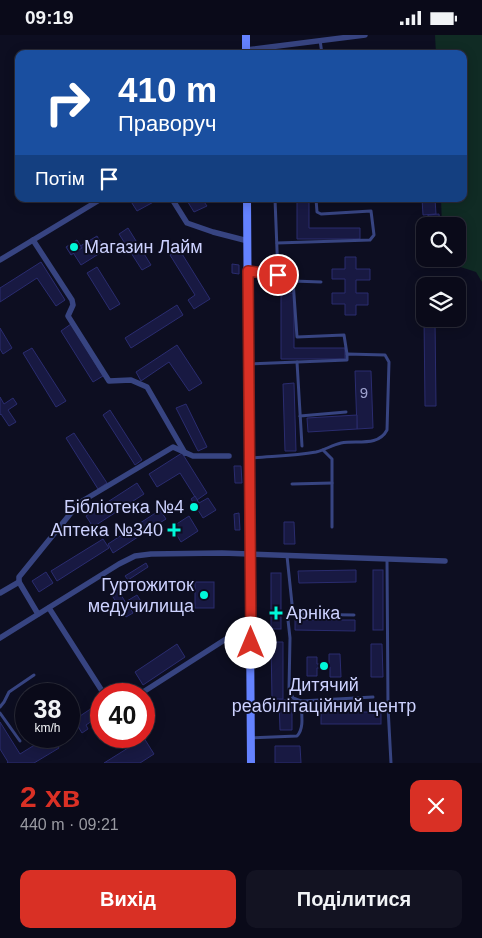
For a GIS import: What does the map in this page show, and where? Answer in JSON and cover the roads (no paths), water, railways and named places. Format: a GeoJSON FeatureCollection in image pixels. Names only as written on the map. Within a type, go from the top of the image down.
{"type":"FeatureCollection","features":[{"type":"Feature","properties":{"kind":"street"},"geometry":{"type":"LineString","coordinates":[[246,35],[246,50]]}},
{"type":"Feature","properties":{"kind":"street"},"geometry":{"type":"LineString","coordinates":[[258,50],[353,35],[365,35]]}},
{"type":"Feature","properties":{"kind":"street"},"geometry":{"type":"LineString","coordinates":[[0,260],[96,202]]}},
{"type":"Feature","properties":{"kind":"street"},"geometry":{"type":"LineString","coordinates":[[174,202],[187,223],[220,235],[248,241]]}},
{"type":"Feature","properties":{"kind":"street"},"geometry":{"type":"LineString","coordinates":[[248,202],[252,763]]}},
{"type":"Feature","properties":{"kind":"street"},"geometry":{"type":"LineString","coordinates":[[33,240],[72,300],[73,305],[68,316],[109,381],[131,380],[147,387],[186,453]]}},
{"type":"Feature","properties":{"kind":"street"},"geometry":{"type":"LineString","coordinates":[[38,614],[19,582],[19,577],[78,503],[173,447],[193,456],[229,456]]}},
{"type":"Feature","properties":{"kind":"street"},"geometry":{"type":"LineString","coordinates":[[0,638],[119,565],[135,557],[151,554],[222,553],[445,561]]}},
{"type":"Feature","properties":{"kind":"street"},"geometry":{"type":"LineString","coordinates":[[0,593],[19,582]]}},
{"type":"Feature","properties":{"kind":"street"},"geometry":{"type":"LineString","coordinates":[[49,608],[97,683]]}},
{"type":"Feature","properties":{"kind":"street"},"geometry":{"type":"LineString","coordinates":[[155,684],[251,623]]}},
{"type":"Feature","properties":{"kind":"lane"},"geometry":{"type":"LineString","coordinates":[[320,40],[321,50]]}},
{"type":"Feature","properties":{"kind":"lane"},"geometry":{"type":"LineString","coordinates":[[275,202],[278,275]]}},
{"type":"Feature","properties":{"kind":"lane"},"geometry":{"type":"LineString","coordinates":[[277,243],[370,241],[374,235],[371,211],[321,214],[317,212],[316,202]]}},
{"type":"Feature","properties":{"kind":"lane"},"geometry":{"type":"LineString","coordinates":[[248,271],[278,275],[293,281],[321,282]]}},
{"type":"Feature","properties":{"kind":"lane"},"geometry":{"type":"LineString","coordinates":[[249,363],[347,361],[344,335],[297,337],[293,281]]}},
{"type":"Feature","properties":{"kind":"lane"},"geometry":{"type":"LineString","coordinates":[[250,458],[314,452],[343,443],[370,442],[384,435],[387,430],[388,358],[385,355],[347,354]]}},
{"type":"Feature","properties":{"kind":"lane"},"geometry":{"type":"LineString","coordinates":[[298,362],[302,446]]}},
{"type":"Feature","properties":{"kind":"lane"},"geometry":{"type":"LineString","coordinates":[[300,416],[346,412]]}},
{"type":"Feature","properties":{"kind":"lane"},"geometry":{"type":"LineString","coordinates":[[323,450],[332,459],[332,527]]}},
{"type":"Feature","properties":{"kind":"lane"},"geometry":{"type":"LineString","coordinates":[[292,484],[332,483]]}},
{"type":"Feature","properties":{"kind":"lane"},"geometry":{"type":"LineString","coordinates":[[287,556],[292,604],[288,620],[290,638],[289,689],[293,697],[302,701],[373,697]]}},
{"type":"Feature","properties":{"kind":"lane"},"geometry":{"type":"LineString","coordinates":[[387,559],[388,707],[391,763]]}},
{"type":"Feature","properties":{"kind":"lane"},"geometry":{"type":"LineString","coordinates":[[289,614],[354,615]]}},
{"type":"Feature","properties":{"kind":"lane"},"geometry":{"type":"LineString","coordinates":[[0,707],[9,692],[34,675]]}},
{"type":"Feature","properties":{"kind":"lane"},"geometry":{"type":"LineString","coordinates":[[251,738],[297,736],[302,727],[302,701]]}},
{"type":"Feature","properties":{"kind":"lane"},"geometry":{"type":"LineString","coordinates":[[0,713],[15,734]]}},
{"type":"Feature","properties":{"kind":"place","name":"Магазин Лайм"},"geometry":{"type":"Point","coordinates":[74,247]}},
{"type":"Feature","properties":{"kind":"place","name":"Бібліотека №4"},"geometry":{"type":"Point","coordinates":[194,507]}},
{"type":"Feature","properties":{"kind":"place","name":"Аптека №340"},"geometry":{"type":"Point","coordinates":[174,530]}},
{"type":"Feature","properties":{"kind":"place","name":"Гуртожиток медучилища"},"geometry":{"type":"Point","coordinates":[204,595]}},
{"type":"Feature","properties":{"kind":"place","name":"Арніка"},"geometry":{"type":"Point","coordinates":[276,613]}},
{"type":"Feature","properties":{"kind":"place","name":"Дитячий реабілітаційний центр"},"geometry":{"type":"Point","coordinates":[324,666]}}]}
